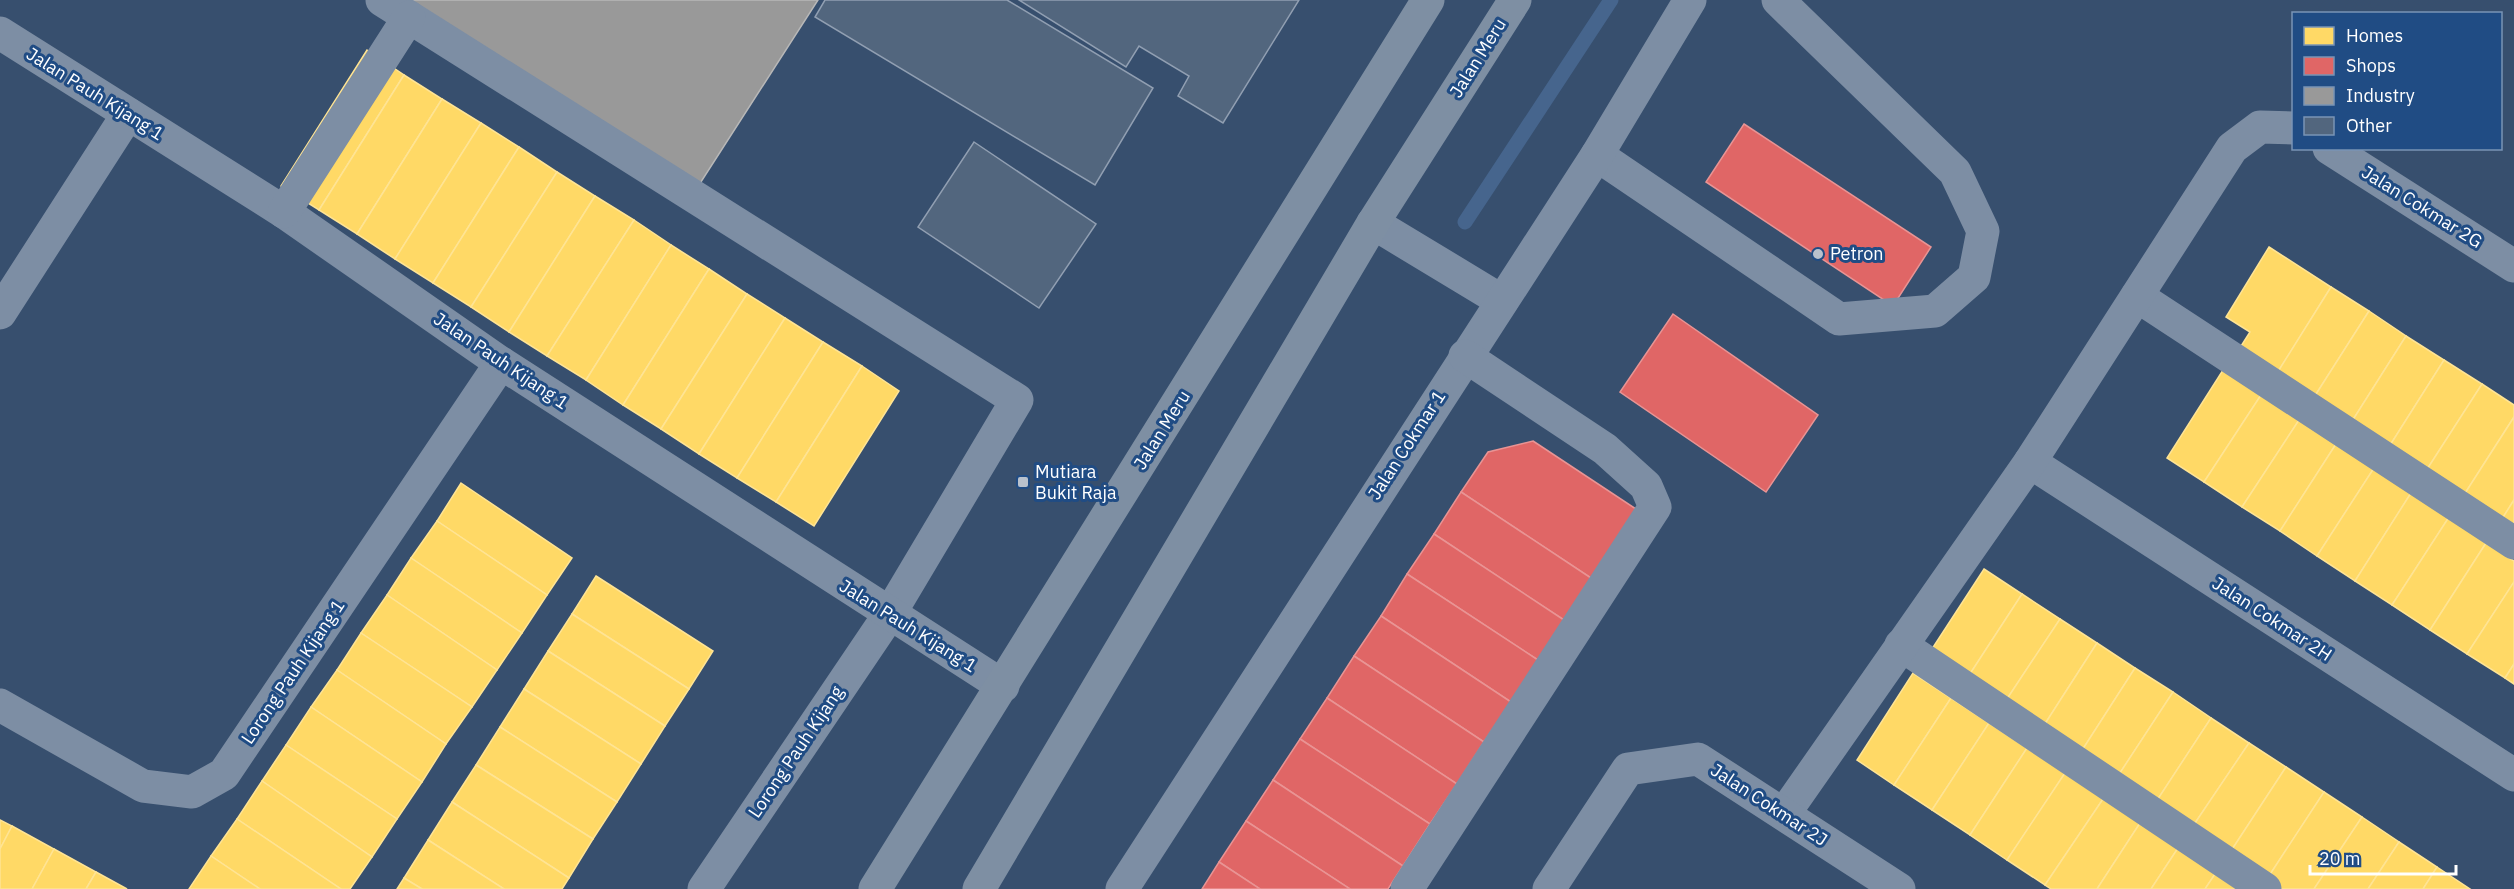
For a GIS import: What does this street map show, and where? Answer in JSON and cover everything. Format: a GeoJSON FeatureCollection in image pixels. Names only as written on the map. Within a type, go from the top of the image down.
{"type":"FeatureCollection","features":[{"type":"Feature","properties":{"kind":"highway","name":"Jalan Meru"},"geometry":{"type":"LineString","coordinates":[[875,889],[1428,0]]}},
{"type":"Feature","properties":{"kind":"highway","name":"Jalan Meru"},"geometry":{"type":"LineString","coordinates":[[979,889],[1373,223],[1515,0]]}},
{"type":"Feature","properties":{"kind":"street","name":"Jalan Cokmar 1"},"geometry":{"type":"LineString","coordinates":[[1122,889],[1597,155],[1690,0]]}},
{"type":"Feature","properties":{"kind":"street"},"geometry":{"type":"LineString","coordinates":[[1597,155],[1839,319],[1935,311],[1974,277],[1983,231],[1955,172],[1778,0]]}},
{"type":"Feature","properties":{"kind":"street"},"geometry":{"type":"LineString","coordinates":[[284,212],[395,9]]}},
{"type":"Feature","properties":{"kind":"street","name":"Lorong Pauh Kijang"},"geometry":{"type":"LineString","coordinates":[[395,9],[1017,400],[889,615],[704,889]]}},
{"type":"Feature","properties":{"kind":"street","name":"Jalan Pauh Kijang 1"},"geometry":{"type":"LineString","coordinates":[[0,33],[284,212],[501,363],[889,615],[1003,686]]}},
{"type":"Feature","properties":{"kind":"street"},"geometry":{"type":"LineString","coordinates":[[0,313],[128,114]]}},
{"type":"Feature","properties":{"kind":"street"},"geometry":{"type":"LineString","coordinates":[[1784,814],[2030,462],[2232,148],[2260,128],[2292,128]]}},
{"type":"Feature","properties":{"kind":"street","name":"Jalan Cokmar 2G"},"geometry":{"type":"LineString","coordinates":[[2332,150],[2514,266]]}},
{"type":"Feature","properties":{"kind":"street"},"geometry":{"type":"LineString","coordinates":[[1373,223],[1502,301]]}},
{"type":"Feature","properties":{"kind":"street"},"geometry":{"type":"LineString","coordinates":[[2137,296],[2514,543]]}},
{"type":"Feature","properties":{"kind":"street"},"geometry":{"type":"LineString","coordinates":[[1407,889],[1654,507],[1646,486],[1605,449],[1465,356]]}},
{"type":"Feature","properties":{"kind":"street","name":"Lorong Pauh Kijang 1"},"geometry":{"type":"LineString","coordinates":[[0,705],[143,786],[192,792],[224,774],[501,363]]}},
{"type":"Feature","properties":{"kind":"street","name":"Jalan Cokmar 2H"},"geometry":{"type":"LineString","coordinates":[[2030,462],[2514,775]]}},
{"type":"Feature","properties":{"kind":"street"},"geometry":{"type":"LineString","coordinates":[[1901,645],[2265,889]]}},
{"type":"Feature","properties":{"kind":"street","name":"Jalan Cokmar 2J"},"geometry":{"type":"LineString","coordinates":[[1549,889],[1628,769],[1698,759],[1899,889]]}},
{"type":"Feature","properties":{"kind":"building: Homes"},"geometry":{"type":"Polygon","coordinates":[[[367,50],[404,75],[319,210],[281,186],[367,50]]]}},
{"type":"Feature","properties":{"kind":"building: Homes"},"geometry":{"type":"Polygon","coordinates":[[[404,75],[442,99],[357,234],[319,210],[404,75]]]}},
{"type":"Feature","properties":{"kind":"building: Homes"},"geometry":{"type":"Polygon","coordinates":[[[442,99],[481,123],[395,259],[357,234],[442,99]]]}},
{"type":"Feature","properties":{"kind":"building: Homes"},"geometry":{"type":"Polygon","coordinates":[[[481,123],[519,147],[433,283],[395,259],[481,123]]]}},
{"type":"Feature","properties":{"kind":"building: Homes"},"geometry":{"type":"Polygon","coordinates":[[[519,147],[557,172],[471,307],[433,283],[519,147]]]}},
{"type":"Feature","properties":{"kind":"building: Homes"},"geometry":{"type":"Polygon","coordinates":[[[557,172],[595,196],[509,332],[471,307],[557,172]]]}},
{"type":"Feature","properties":{"kind":"building: Homes"},"geometry":{"type":"Polygon","coordinates":[[[595,196],[634,220],[547,356],[509,332],[595,196]]]}},
{"type":"Feature","properties":{"kind":"building: Homes"},"geometry":{"type":"Polygon","coordinates":[[[634,220],[671,245],[586,380],[547,356],[634,220]]]}},
{"type":"Feature","properties":{"kind":"building: Homes"},"geometry":{"type":"Polygon","coordinates":[[[671,245],[709,269],[623,405],[586,380],[671,245]]]}},
{"type":"Feature","properties":{"kind":"building: Homes"},"geometry":{"type":"Polygon","coordinates":[[[2269,247],[2331,287],[2274,378],[2236,354],[2250,332],[2226,317],[2269,247]]]}},
{"type":"Feature","properties":{"kind":"building: Homes"},"geometry":{"type":"Polygon","coordinates":[[[709,269],[747,294],[661,429],[623,405],[709,269]]]}},
{"type":"Feature","properties":{"kind":"building: Homes"},"geometry":{"type":"Polygon","coordinates":[[[2331,287],[2369,311],[2311,402],[2274,378],[2331,287]]]}},
{"type":"Feature","properties":{"kind":"building: Homes"},"geometry":{"type":"Polygon","coordinates":[[[747,294],[785,318],[699,454],[661,429],[747,294]]]}},
{"type":"Feature","properties":{"kind":"building: Homes"},"geometry":{"type":"Polygon","coordinates":[[[2369,311],[2406,336],[2349,426],[2311,402],[2369,311]]]}},
{"type":"Feature","properties":{"kind":"building: Homes"},"geometry":{"type":"Polygon","coordinates":[[[785,318],[823,342],[737,478],[699,454],[785,318]]]}},
{"type":"Feature","properties":{"kind":"building: Homes"},"geometry":{"type":"Polygon","coordinates":[[[2406,336],[2444,360],[2387,450],[2349,426],[2406,336]]]}},
{"type":"Feature","properties":{"kind":"building: Homes"},"geometry":{"type":"Polygon","coordinates":[[[823,342],[862,366],[776,502],[737,478],[823,342]]]}},
{"type":"Feature","properties":{"kind":"building: Homes"},"geometry":{"type":"Polygon","coordinates":[[[2444,360],[2482,384],[2424,474],[2387,450],[2444,360]]]}},
{"type":"Feature","properties":{"kind":"building: Homes"},"geometry":{"type":"Polygon","coordinates":[[[862,366],[899,391],[814,526],[776,502],[862,366]]]}},
{"type":"Feature","properties":{"kind":"building: Homes"},"geometry":{"type":"Polygon","coordinates":[[[2223,370],[2261,395],[2204,482],[2167,458],[2223,370]]]}},
{"type":"Feature","properties":{"kind":"building: Homes"},"geometry":{"type":"Polygon","coordinates":[[[2482,384],[2514,405],[2514,417],[2462,498],[2424,474],[2482,384]]]}},
{"type":"Feature","properties":{"kind":"building: Homes"},"geometry":{"type":"Polygon","coordinates":[[[2261,395],[2299,420],[2242,507],[2204,482],[2261,395]]]}},
{"type":"Feature","properties":{"kind":"building: Homes"},"geometry":{"type":"Polygon","coordinates":[[[2514,417],[2514,500],[2500,522],[2462,498],[2514,417]]]}},
{"type":"Feature","properties":{"kind":"building: Homes"},"geometry":{"type":"Polygon","coordinates":[[[2299,420],[2336,444],[2280,531],[2242,507],[2299,420]]]}},
{"type":"Feature","properties":{"kind":"building: Homes"},"geometry":{"type":"Polygon","coordinates":[[[2336,444],[2374,468],[2317,556],[2280,531],[2336,444]]]}},
{"type":"Feature","properties":{"kind":"building: Homes"},"geometry":{"type":"Polygon","coordinates":[[[2374,468],[2411,493],[2355,581],[2317,556],[2374,468]]]}},
{"type":"Feature","properties":{"kind":"building: Homes"},"geometry":{"type":"Polygon","coordinates":[[[461,483],[572,558],[547,595],[437,521],[461,483]]]}},
{"type":"Feature","properties":{"kind":"building: Homes"},"geometry":{"type":"Polygon","coordinates":[[[2411,493],[2449,517],[2392,605],[2355,581],[2411,493]]]}},
{"type":"Feature","properties":{"kind":"building: Homes"},"geometry":{"type":"Polygon","coordinates":[[[2514,500],[2514,532],[2500,522],[2514,500]]]}},
{"type":"Feature","properties":{"kind":"building: Homes"},"geometry":{"type":"Polygon","coordinates":[[[2449,517],[2486,543],[2430,630],[2392,605],[2449,517]]]}},
{"type":"Feature","properties":{"kind":"building: Homes"},"geometry":{"type":"Polygon","coordinates":[[[437,521],[547,595],[522,633],[411,558],[437,521]]]}},
{"type":"Feature","properties":{"kind":"building: Homes"},"geometry":{"type":"Polygon","coordinates":[[[2486,543],[2514,561],[2514,582],[2467,654],[2430,630],[2486,543]]]}},
{"type":"Feature","properties":{"kind":"building: Homes"},"geometry":{"type":"Polygon","coordinates":[[[411,558],[522,633],[497,670],[387,595],[411,558]]]}},
{"type":"Feature","properties":{"kind":"building: Homes"},"geometry":{"type":"Polygon","coordinates":[[[1984,569],[2022,594],[1966,680],[1928,655],[1984,569]]]}},
{"type":"Feature","properties":{"kind":"building: Homes"},"geometry":{"type":"Polygon","coordinates":[[[596,576],[713,651],[689,689],[572,614],[596,576]]]}},
{"type":"Feature","properties":{"kind":"building: Homes"},"geometry":{"type":"Polygon","coordinates":[[[2514,582],[2514,664],[2505,678],[2467,654],[2514,582]]]}},
{"type":"Feature","properties":{"kind":"building: Homes"},"geometry":{"type":"Polygon","coordinates":[[[2022,594],[2060,619],[2003,705],[1966,680],[2022,594]]]}},
{"type":"Feature","properties":{"kind":"building: Homes"},"geometry":{"type":"Polygon","coordinates":[[[387,595],[497,670],[472,707],[361,633],[387,595]]]}},
{"type":"Feature","properties":{"kind":"building: Homes"},"geometry":{"type":"Polygon","coordinates":[[[572,614],[689,689],[665,726],[548,651],[572,614]]]}},
{"type":"Feature","properties":{"kind":"building: Homes"},"geometry":{"type":"Polygon","coordinates":[[[2060,619],[2097,643],[2041,730],[2003,705],[2060,619]]]}},
{"type":"Feature","properties":{"kind":"building: Homes"},"geometry":{"type":"Polygon","coordinates":[[[361,633],[472,707],[446,744],[337,670],[361,633]]]}},
{"type":"Feature","properties":{"kind":"building: Homes"},"geometry":{"type":"Polygon","coordinates":[[[2097,643],[2135,668],[2079,755],[2041,730],[2097,643]]]}},
{"type":"Feature","properties":{"kind":"building: Homes"},"geometry":{"type":"Polygon","coordinates":[[[548,651],[665,726],[641,764],[524,689],[548,651]]]}},
{"type":"Feature","properties":{"kind":"building: Homes"},"geometry":{"type":"Polygon","coordinates":[[[2514,664],[2514,684],[2505,678],[2514,664]]]}},
{"type":"Feature","properties":{"kind":"building: Homes"},"geometry":{"type":"Polygon","coordinates":[[[2135,668],[2173,692],[2116,779],[2079,755],[2135,668]]]}},
{"type":"Feature","properties":{"kind":"building: Homes"},"geometry":{"type":"Polygon","coordinates":[[[337,670],[446,744],[422,782],[311,707],[337,670]]]}},
{"type":"Feature","properties":{"kind":"building: Homes"},"geometry":{"type":"Polygon","coordinates":[[[1913,673],[1951,698],[1894,785],[1857,760],[1913,673]]]}},
{"type":"Feature","properties":{"kind":"building: Homes"},"geometry":{"type":"Polygon","coordinates":[[[524,689],[641,764],[617,802],[500,727],[524,689]]]}},
{"type":"Feature","properties":{"kind":"building: Homes"},"geometry":{"type":"Polygon","coordinates":[[[2173,692],[2211,718],[2154,805],[2116,779],[2173,692]]]}},
{"type":"Feature","properties":{"kind":"building: Homes"},"geometry":{"type":"Polygon","coordinates":[[[1951,698],[1989,723],[1932,810],[1894,785],[1951,698]]]}},
{"type":"Feature","properties":{"kind":"building: Homes"},"geometry":{"type":"Polygon","coordinates":[[[311,707],[422,782],[397,819],[286,745],[311,707]]]}},
{"type":"Feature","properties":{"kind":"building: Homes"},"geometry":{"type":"Polygon","coordinates":[[[2211,718],[2249,743],[2191,829],[2154,805],[2211,718]]]}},
{"type":"Feature","properties":{"kind":"building: Homes"},"geometry":{"type":"Polygon","coordinates":[[[1989,723],[2027,748],[1970,835],[1932,810],[1989,723]]]}},
{"type":"Feature","properties":{"kind":"building: Homes"},"geometry":{"type":"Polygon","coordinates":[[[500,727],[617,802],[593,839],[476,765],[500,727]]]}},
{"type":"Feature","properties":{"kind":"building: Homes"},"geometry":{"type":"Polygon","coordinates":[[[2249,743],[2286,767],[2229,854],[2191,829],[2249,743]]]}},
{"type":"Feature","properties":{"kind":"building: Homes"},"geometry":{"type":"Polygon","coordinates":[[[286,745],[397,819],[372,857],[262,781],[286,745]]]}},
{"type":"Feature","properties":{"kind":"building: Homes"},"geometry":{"type":"Polygon","coordinates":[[[2027,748],[2065,773],[2007,860],[1970,835],[2027,748]]]}},
{"type":"Feature","properties":{"kind":"building: Homes"},"geometry":{"type":"Polygon","coordinates":[[[476,765],[593,839],[569,878],[452,802],[476,765]]]}},
{"type":"Feature","properties":{"kind":"building: Homes"},"geometry":{"type":"Polygon","coordinates":[[[2286,767],[2324,792],[2267,879],[2229,854],[2286,767]]]}},
{"type":"Feature","properties":{"kind":"building: Homes"},"geometry":{"type":"Polygon","coordinates":[[[2065,773],[2103,799],[2045,885],[2007,860],[2065,773]]]}},
{"type":"Feature","properties":{"kind":"building: Homes"},"geometry":{"type":"Polygon","coordinates":[[[262,781],[372,857],[350,889],[341,889],[237,819],[262,781]]]}},
{"type":"Feature","properties":{"kind":"building: Homes"},"geometry":{"type":"Polygon","coordinates":[[[2324,792],[2362,817],[2314,889],[2282,889],[2267,879],[2324,792]]]}},
{"type":"Feature","properties":{"kind":"building: Homes"},"geometry":{"type":"Polygon","coordinates":[[[2103,799],[2140,823],[2097,889],[2051,889],[2045,885],[2103,799]]]}},
{"type":"Feature","properties":{"kind":"building: Homes"},"geometry":{"type":"Polygon","coordinates":[[[452,802],[569,878],[562,889],[504,889],[428,840],[452,802]]]}},
{"type":"Feature","properties":{"kind":"building: Homes"},"geometry":{"type":"Polygon","coordinates":[[[2362,817],[2399,842],[2368,889],[2314,889],[2362,817]]]}},
{"type":"Feature","properties":{"kind":"building: Homes"},"geometry":{"type":"Polygon","coordinates":[[[237,819],[341,889],[260,889],[211,856],[237,819]]]}},
{"type":"Feature","properties":{"kind":"building: Homes"},"geometry":{"type":"Polygon","coordinates":[[[0,820],[12,826],[0,849],[0,820]]]}},
{"type":"Feature","properties":{"kind":"building: Homes"},"geometry":{"type":"Polygon","coordinates":[[[2140,823],[2178,848],[2151,889],[2097,889],[2140,823]]]}},
{"type":"Feature","properties":{"kind":"building: Homes"},"geometry":{"type":"Polygon","coordinates":[[[12,826],[54,849],[32,889],[0,889],[0,849],[12,826]]]}},
{"type":"Feature","properties":{"kind":"building: Homes"},"geometry":{"type":"Polygon","coordinates":[[[428,840],[504,889],[422,889],[404,878],[428,840]]]}},
{"type":"Feature","properties":{"kind":"building: Homes"},"geometry":{"type":"Polygon","coordinates":[[[2399,842],[2437,867],[2423,889],[2368,889],[2399,842]]]}},
{"type":"Feature","properties":{"kind":"building: Homes"},"geometry":{"type":"Polygon","coordinates":[[[2178,848],[2215,874],[2205,889],[2151,889],[2178,848]]]}},
{"type":"Feature","properties":{"kind":"building: Homes"},"geometry":{"type":"Polygon","coordinates":[[[54,849],[96,872],[86,889],[32,889],[54,849]]]}},
{"type":"Feature","properties":{"kind":"building: Homes"},"geometry":{"type":"Polygon","coordinates":[[[211,856],[260,889],[189,889],[211,856]]]}},
{"type":"Feature","properties":{"kind":"building: Homes"},"geometry":{"type":"Polygon","coordinates":[[[2437,867],[2470,889],[2423,889],[2437,867]]]}},
{"type":"Feature","properties":{"kind":"building: Homes"},"geometry":{"type":"Polygon","coordinates":[[[96,872],[127,889],[86,889],[96,872]]]}},
{"type":"Feature","properties":{"kind":"building: Homes"},"geometry":{"type":"Polygon","coordinates":[[[2215,874],[2238,889],[2205,889],[2215,874]]]}},
{"type":"Feature","properties":{"kind":"building: Homes"},"geometry":{"type":"Polygon","coordinates":[[[404,878],[422,889],[397,889],[404,878]]]}},
{"type":"Feature","properties":{"kind":"building: Shops"},"geometry":{"type":"Polygon","coordinates":[[[1744,124],[1931,247],[1893,306],[1706,182],[1744,124]]]}},
{"type":"Feature","properties":{"kind":"building: Shops"},"geometry":{"type":"Polygon","coordinates":[[[1673,314],[1818,415],[1766,492],[1620,392],[1673,314]]]}},
{"type":"Feature","properties":{"kind":"building: Shops"},"geometry":{"type":"Polygon","coordinates":[[[1533,441],[1636,509],[1591,578],[1461,492],[1488,452],[1533,441]]]}},
{"type":"Feature","properties":{"kind":"building: Shops"},"geometry":{"type":"Polygon","coordinates":[[[1461,492],[1591,578],[1564,620],[1434,534],[1461,492]]]}},
{"type":"Feature","properties":{"kind":"building: Shops"},"geometry":{"type":"Polygon","coordinates":[[[1434,534],[1564,620],[1538,660],[1407,574],[1434,534]]]}},
{"type":"Feature","properties":{"kind":"building: Shops"},"geometry":{"type":"Polygon","coordinates":[[[1407,574],[1538,660],[1511,702],[1381,616],[1407,574]]]}},
{"type":"Feature","properties":{"kind":"building: Shops"},"geometry":{"type":"Polygon","coordinates":[[[1381,616],[1511,702],[1484,742],[1354,656],[1381,616]]]}},
{"type":"Feature","properties":{"kind":"building: Shops"},"geometry":{"type":"Polygon","coordinates":[[[1354,656],[1484,742],[1457,784],[1327,698],[1354,656]]]}},
{"type":"Feature","properties":{"kind":"building: Shops"},"geometry":{"type":"Polygon","coordinates":[[[1327,698],[1457,784],[1430,824],[1300,739],[1327,698]]]}},
{"type":"Feature","properties":{"kind":"building: Shops"},"geometry":{"type":"Polygon","coordinates":[[[1300,739],[1430,824],[1403,866],[1273,780],[1300,739]]]}},
{"type":"Feature","properties":{"kind":"building: Shops"},"geometry":{"type":"Polygon","coordinates":[[[1273,780],[1403,866],[1388,889],[1350,889],[1246,821],[1273,780]]]}},
{"type":"Feature","properties":{"kind":"building: Shops"},"geometry":{"type":"Polygon","coordinates":[[[1246,821],[1350,889],[1260,889],[1219,862],[1246,821]]]}},
{"type":"Feature","properties":{"kind":"building: Shops"},"geometry":{"type":"Polygon","coordinates":[[[1219,862],[1260,889],[1202,889],[1219,862]]]}},
{"type":"Feature","properties":{"kind":"building: Industry"},"geometry":{"type":"Polygon","coordinates":[[[383,0],[818,0],[690,199],[383,0]]]}},
{"type":"Feature","properties":{"kind":"building: Other"},"geometry":{"type":"Polygon","coordinates":[[[825,0],[1007,0],[1153,88],[1095,185],[815,17],[825,0]]]}},
{"type":"Feature","properties":{"kind":"building: Other"},"geometry":{"type":"Polygon","coordinates":[[[1019,0],[1299,0],[1223,123],[1178,96],[1189,76],[1139,46],[1126,67],[1019,0]]]}},
{"type":"Feature","properties":{"kind":"building: Other"},"geometry":{"type":"Polygon","coordinates":[[[974,142],[1096,224],[1039,308],[918,227],[974,142]]]}},
{"type":"Feature","properties":{"kind":"waterway"},"geometry":{"type":"LineString","coordinates":[[1465,222],[1611,0]]}},
{"type":"Feature","properties":{"kind":"place","name":"Petron"},"geometry":{"type":"Point","coordinates":[1818,254]}},
{"type":"Feature","properties":{"kind":"place","name":"Mutiara Bukit Raja"},"geometry":{"type":"Point","coordinates":[1023,482]}}]}
